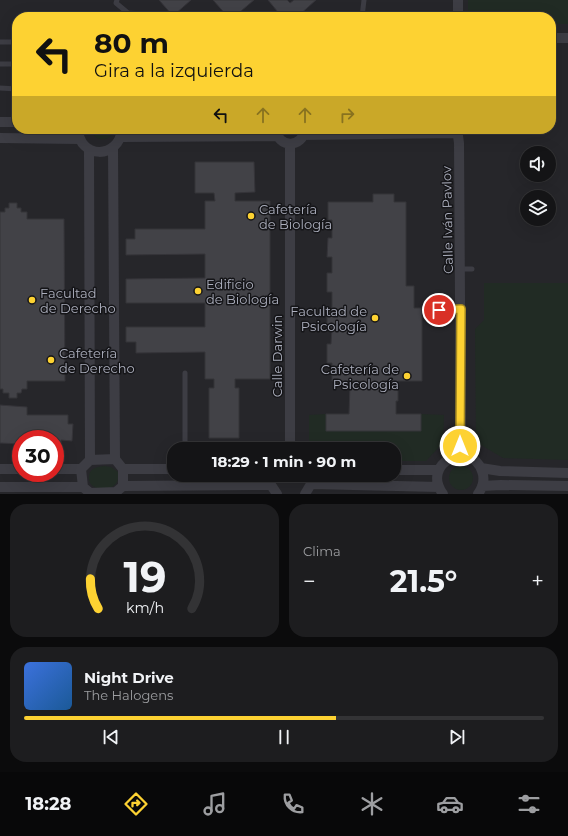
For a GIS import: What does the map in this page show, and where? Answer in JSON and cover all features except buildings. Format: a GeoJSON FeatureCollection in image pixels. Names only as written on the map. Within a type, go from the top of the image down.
{"type":"FeatureCollection","features":[{"type":"Feature","properties":{"kind":"street"},"geometry":{"type":"LineString","coordinates":[[458,0],[458,12]]}},
{"type":"Feature","properties":{"kind":"street"},"geometry":{"type":"LineString","coordinates":[[556,38],[568,38]]}},
{"type":"Feature","properties":{"kind":"street"},"geometry":{"type":"LineString","coordinates":[[0,122],[12,122]]}},
{"type":"Feature","properties":{"kind":"street"},"geometry":{"type":"LineString","coordinates":[[0,138],[79,134],[84,145],[89,149],[101,152],[113,148],[118,143],[122,134]]}},
{"type":"Feature","properties":{"kind":"street"},"geometry":{"type":"LineString","coordinates":[[278,134],[285,143],[290,144],[298,142],[303,134]]}},
{"type":"Feature","properties":{"kind":"street","name":"Calle Iván Pavlov"},"geometry":{"type":"LineString","coordinates":[[458,134],[459,142],[461,309],[461,456]]}},
{"type":"Feature","properties":{"kind":"street","name":"Calle Darwin"},"geometry":{"type":"LineString","coordinates":[[290,144],[290,442]]}},
{"type":"Feature","properties":{"kind":"street"},"geometry":{"type":"LineString","coordinates":[[113,148],[115,459],[122,469],[119,491]]}},
{"type":"Feature","properties":{"kind":"street"},"geometry":{"type":"LineString","coordinates":[[81,470],[90,460],[89,149]]}},
{"type":"Feature","properties":{"kind":"street"},"geometry":{"type":"LineString","coordinates":[[338,482],[441,490],[437,481],[442,464],[455,456],[461,456],[470,457],[476,461],[481,468],[484,480],[480,490]]}},
{"type":"Feature","properties":{"kind":"street"},"geometry":{"type":"LineString","coordinates":[[90,460],[115,459]]}},
{"type":"Feature","properties":{"kind":"street"},"geometry":{"type":"LineString","coordinates":[[481,468],[500,471],[568,473]]}},
{"type":"Feature","properties":{"kind":"street"},"geometry":{"type":"LineString","coordinates":[[0,469],[12,469]]}},
{"type":"Feature","properties":{"kind":"street"},"geometry":{"type":"LineString","coordinates":[[64,469],[81,470]]}},
{"type":"Feature","properties":{"kind":"street"},"geometry":{"type":"LineString","coordinates":[[122,469],[167,469]]}},
{"type":"Feature","properties":{"kind":"street"},"geometry":{"type":"LineString","coordinates":[[81,470],[88,491]]}},
{"type":"Feature","properties":{"kind":"street"},"geometry":{"type":"LineString","coordinates":[[401,470],[439,470]]}},
{"type":"Feature","properties":{"kind":"street"},"geometry":{"type":"LineString","coordinates":[[0,487],[119,491],[243,482]]}},
{"type":"Feature","properties":{"kind":"street"},"geometry":{"type":"LineString","coordinates":[[272,482],[277,494]]}},
{"type":"Feature","properties":{"kind":"street"},"geometry":{"type":"LineString","coordinates":[[305,494],[311,482]]}},
{"type":"Feature","properties":{"kind":"street"},"geometry":{"type":"LineString","coordinates":[[480,490],[501,485],[568,486]]}},
{"type":"Feature","properties":{"kind":"lane"},"geometry":{"type":"LineString","coordinates":[[117,0],[116,3],[127,12]]}},
{"type":"Feature","properties":{"kind":"lane"},"geometry":{"type":"LineString","coordinates":[[363,12],[364,0]]}},
{"type":"Feature","properties":{"kind":"lane"},"geometry":{"type":"LineString","coordinates":[[0,42],[12,42]]}},
{"type":"Feature","properties":{"kind":"lane"},"geometry":{"type":"LineString","coordinates":[[0,64],[12,64]]}},
{"type":"Feature","properties":{"kind":"lane"},"geometry":{"type":"LineString","coordinates":[[0,88],[12,88]]}},
{"type":"Feature","properties":{"kind":"lane"},"geometry":{"type":"LineString","coordinates":[[460,269],[472,269]]}},
{"type":"Feature","properties":{"kind":"lane"},"geometry":{"type":"LineString","coordinates":[[426,310],[461,309]]}},
{"type":"Feature","properties":{"kind":"lane"},"geometry":{"type":"LineString","coordinates":[[185,373],[185,442]]}},
{"type":"Feature","properties":{"kind":"shaded area"},"geometry":{"type":"Polygon","coordinates":[[[0,0],[568,0],[568,494],[0,494],[0,0]]]}},
{"type":"Feature","properties":{"kind":"shaded area"},"geometry":{"type":"Polygon","coordinates":[[[468,0],[568,0],[568,24],[556,24],[556,12],[468,12],[468,0]]]}},
{"type":"Feature","properties":{"kind":"shaded area"},"geometry":{"type":"Polygon","coordinates":[[[93,134],[112,134],[110,137],[102,140],[95,137],[93,134]]]}},
{"type":"Feature","properties":{"kind":"shaded area"},"geometry":{"type":"Polygon","coordinates":[[[484,283],[568,283],[568,460],[503,458],[476,442],[475,329],[484,320],[484,283]]]}},
{"type":"Feature","properties":{"kind":"shaded area"},"geometry":{"type":"Polygon","coordinates":[[[326,414],[326,431],[421,431],[421,414],[444,415],[443,443],[426,461],[401,461],[401,442],[309,442],[309,415],[326,414]]]}},
{"type":"Feature","properties":{"kind":"shaded area"},"geometry":{"type":"Polygon","coordinates":[[[104,466],[111,467],[118,472],[118,479],[110,488],[104,489],[93,486],[90,482],[89,476],[94,468],[104,466]]]}},
{"type":"Feature","properties":{"kind":"shaded area"},"geometry":{"type":"Polygon","coordinates":[[[461,466],[470,469],[473,478],[470,487],[461,490],[452,487],[449,478],[452,469],[461,466]]]}},
{"type":"Feature","properties":{"kind":"place","name":"Cafetería de Biología"},"geometry":{"type":"Point","coordinates":[251,216]}},
{"type":"Feature","properties":{"kind":"place","name":"Edificio de Biología"},"geometry":{"type":"Point","coordinates":[198,291]}},
{"type":"Feature","properties":{"kind":"place","name":"Facultad de Derecho"},"geometry":{"type":"Point","coordinates":[32,300]}},
{"type":"Feature","properties":{"kind":"place","name":"Facultad de Psicología"},"geometry":{"type":"Point","coordinates":[375,318]}},
{"type":"Feature","properties":{"kind":"place","name":"Cafetería de Derecho"},"geometry":{"type":"Point","coordinates":[51,360]}},
{"type":"Feature","properties":{"kind":"place","name":"Cafetería de Psicología"},"geometry":{"type":"Point","coordinates":[407,376]}},
{"type":"Feature","properties":{"kind":"route"},"geometry":{"type":"LineString","coordinates":[[439,310],[461,309],[460,446]]}}]}
